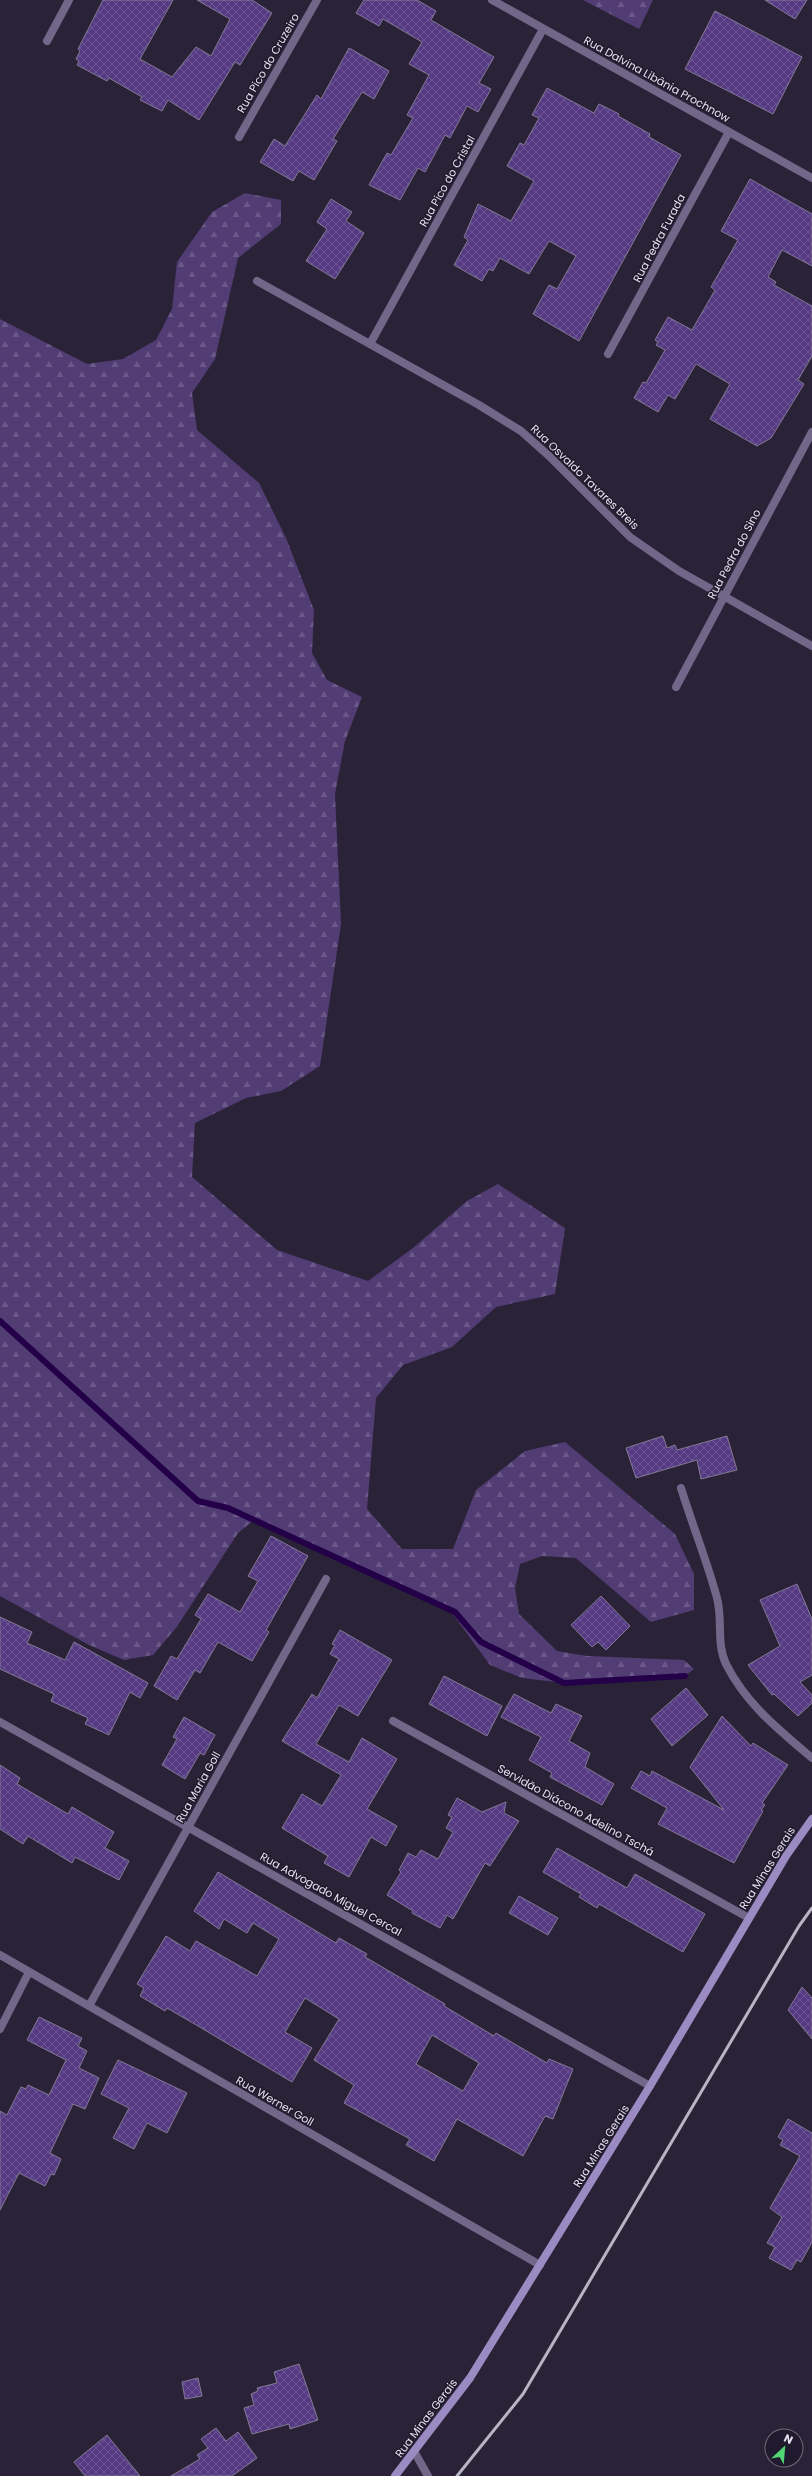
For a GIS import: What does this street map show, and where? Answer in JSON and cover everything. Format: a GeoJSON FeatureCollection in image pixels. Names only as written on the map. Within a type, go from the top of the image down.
{"type":"FeatureCollection","features":[{"type":"Feature","properties":{"kind":"main road","name":"Rua Minas Gerais"},"geometry":{"type":"LineString","coordinates":[[395,2476],[415,2453],[470,2378],[650,2086],[786,1856],[812,1819]]}},
{"type":"Feature","properties":{"kind":"street"},"geometry":{"type":"LineString","coordinates":[[47,41],[69,0]]}},
{"type":"Feature","properties":{"kind":"street","name":"Rua Pico do Cruzeiro"},"geometry":{"type":"LineString","coordinates":[[239,137],[317,0]]}},
{"type":"Feature","properties":{"kind":"street","name":"Rua Dalvina Libânia Prochnow"},"geometry":{"type":"LineString","coordinates":[[492,0],[812,178]]}},
{"type":"Feature","properties":{"kind":"street","name":"Rua Pico do Cristal"},"geometry":{"type":"LineString","coordinates":[[370,344],[543,29]]}},
{"type":"Feature","properties":{"kind":"street","name":"Rua Pedra Furada"},"geometry":{"type":"LineString","coordinates":[[608,354],[729,132]]}},
{"type":"Feature","properties":{"kind":"street","name":"Rua Osvaldo Tavares Breis"},"geometry":{"type":"LineString","coordinates":[[257,281],[479,405],[521,431],[549,456],[630,537],[679,571],[812,646]]}},
{"type":"Feature","properties":{"kind":"street","name":"Rua Pedra do Sino"},"geometry":{"type":"LineString","coordinates":[[676,687],[812,432]]}},
{"type":"Feature","properties":{"kind":"street"},"geometry":{"type":"LineString","coordinates":[[680,1488],[717,1599],[721,1622],[720,1646],[726,1664],[753,1705],[812,1758]]}},
{"type":"Feature","properties":{"kind":"street","name":"Rua Maria Goll"},"geometry":{"type":"LineString","coordinates":[[89,2006],[326,1579]]}},
{"type":"Feature","properties":{"kind":"street","name":"Servidão Diácono Adelino Tschá"},"geometry":{"type":"LineString","coordinates":[[393,1721],[749,1918]]}},
{"type":"Feature","properties":{"kind":"street","name":"Rua Advogado Miguel Cercal"},"geometry":{"type":"LineString","coordinates":[[0,1722],[650,2086]]}},
{"type":"Feature","properties":{"kind":"street","name":"Rua Werner Goll"},"geometry":{"type":"LineString","coordinates":[[0,1955],[540,2265]]}},
{"type":"Feature","properties":{"kind":"street"},"geometry":{"type":"LineString","coordinates":[[0,2029],[29,1972]]}},
{"type":"Feature","properties":{"kind":"street"},"geometry":{"type":"LineString","coordinates":[[415,2453],[428,2476]]}},
{"type":"Feature","properties":{"kind":"green space"},"geometry":{"type":"Polygon","coordinates":[[[583,0],[653,0],[639,29],[583,0]]]}},
{"type":"Feature","properties":{"kind":"green space"},"geometry":{"type":"Polygon","coordinates":[[[245,193],[281,200],[281,224],[238,258],[215,359],[192,393],[197,430],[259,483],[286,538],[314,610],[312,653],[327,680],[362,697],[345,741],[335,794],[341,924],[320,1066],[281,1091],[246,1098],[195,1123],[192,1177],[277,1250],[368,1281],[413,1248],[467,1201],[498,1184],[565,1228],[555,1294],[496,1307],[452,1347],[403,1365],[376,1398],[367,1509],[402,1549],[453,1549],[476,1490],[525,1451],[565,1442],[675,1534],[694,1574],[694,1610],[651,1622],[576,1558],[542,1556],[520,1564],[515,1588],[519,1614],[557,1651],[587,1656],[684,1660],[694,1669],[685,1676],[564,1683],[522,1678],[490,1665],[449,1609],[254,1520],[238,1533],[176,1628],[153,1655],[124,1660],[89,1645],[0,1596],[0,319],[87,364],[123,359],[156,340],[172,309],[177,262],[212,212],[245,193]]]}},
{"type":"Feature","properties":{"kind":"building"},"geometry":{"type":"Polygon","coordinates":[[[103,0],[173,0],[140,59],[172,77],[196,47],[211,56],[230,19],[197,0],[252,0],[272,13],[240,65],[235,62],[199,120],[168,100],[162,111],[140,100],[142,97],[109,78],[107,81],[77,65],[79,61],[76,59],[80,51],[78,49],[103,0]]]}},
{"type":"Feature","properties":{"kind":"building"},"geometry":{"type":"Polygon","coordinates":[[[364,0],[417,0],[436,11],[431,20],[494,57],[479,83],[491,89],[478,112],[467,106],[450,138],[445,135],[425,172],[418,168],[400,200],[369,185],[387,153],[391,155],[413,118],[407,115],[429,75],[409,64],[422,42],[383,19],[379,26],[356,13],[364,0]]]}},
{"type":"Feature","properties":{"kind":"building"},"geometry":{"type":"Polygon","coordinates":[[[765,0],[807,0],[795,19],[765,0]]]}},
{"type":"Feature","properties":{"kind":"building"},"geometry":{"type":"Polygon","coordinates":[[[715,11],[802,57],[773,114],[685,69],[715,11]]]}},
{"type":"Feature","properties":{"kind":"building"},"geometry":{"type":"Polygon","coordinates":[[[349,48],[389,71],[374,99],[362,92],[333,139],[337,141],[314,180],[299,171],[293,181],[260,162],[274,139],[285,146],[317,95],[321,99],[349,48]]]}},
{"type":"Feature","properties":{"kind":"building"},"geometry":{"type":"Polygon","coordinates":[[[547,88],[594,113],[599,104],[619,114],[618,116],[650,134],[649,137],[681,155],[579,341],[533,314],[549,285],[557,289],[576,256],[549,241],[529,274],[500,258],[493,271],[489,269],[482,281],[454,265],[468,240],[464,237],[478,204],[511,221],[534,181],[507,166],[520,143],[524,145],[539,118],[532,115],[547,88]]]}},
{"type":"Feature","properties":{"kind":"building"},"geometry":{"type":"Polygon","coordinates":[[[750,179],[812,214],[812,266],[782,250],[768,277],[776,282],[774,285],[812,306],[812,356],[798,380],[804,384],[771,438],[757,446],[710,419],[730,384],[696,364],[675,399],[668,395],[658,412],[634,398],[643,382],[646,383],[665,350],[656,345],[658,342],[655,340],[668,317],[692,330],[715,290],[711,287],[738,240],[721,231],[750,179]]]}},
{"type":"Feature","properties":{"kind":"building"},"geometry":{"type":"Polygon","coordinates":[[[331,199],[352,212],[346,221],[364,233],[335,279],[306,261],[327,229],[317,222],[331,199]]]}},
{"type":"Feature","properties":{"kind":"building"},"geometry":{"type":"Polygon","coordinates":[[[663,1436],[667,1448],[675,1445],[677,1450],[727,1436],[737,1470],[701,1479],[697,1460],[636,1478],[626,1448],[663,1436]]]}},
{"type":"Feature","properties":{"kind":"building"},"geometry":{"type":"Polygon","coordinates":[[[271,1536],[308,1556],[266,1630],[269,1632],[252,1661],[218,1642],[200,1673],[195,1670],[177,1700],[154,1686],[171,1656],[177,1659],[201,1619],[195,1615],[208,1594],[240,1612],[258,1581],[248,1576],[271,1536]]]}},
{"type":"Feature","properties":{"kind":"building"},"geometry":{"type":"Polygon","coordinates":[[[797,1584],[812,1619],[812,1675],[800,1682],[812,1695],[812,1703],[798,1716],[774,1694],[772,1695],[748,1665],[780,1646],[760,1600],[797,1584]]]}},
{"type":"Feature","properties":{"kind":"building"},"geometry":{"type":"Polygon","coordinates":[[[601,1596],[630,1626],[606,1650],[598,1642],[592,1647],[571,1625],[601,1596]]]}},
{"type":"Feature","properties":{"kind":"building"},"geometry":{"type":"Polygon","coordinates":[[[0,1617],[32,1632],[27,1643],[65,1660],[74,1642],[148,1683],[140,1698],[130,1692],[109,1735],[85,1724],[88,1718],[51,1701],[54,1694],[0,1669],[0,1617]]]}},
{"type":"Feature","properties":{"kind":"building"},"geometry":{"type":"Polygon","coordinates":[[[340,1630],[392,1660],[358,1716],[339,1705],[316,1744],[349,1762],[362,1738],[397,1759],[367,1809],[397,1826],[386,1846],[371,1837],[349,1877],[324,1863],[328,1856],[282,1828],[302,1794],[322,1806],[341,1775],[282,1741],[312,1694],[317,1698],[339,1659],[330,1654],[335,1645],[332,1644],[340,1630]]]}},
{"type":"Feature","properties":{"kind":"building"},"geometry":{"type":"Polygon","coordinates":[[[444,1676],[502,1706],[487,1736],[429,1704],[444,1676]]]}},
{"type":"Feature","properties":{"kind":"building"},"geometry":{"type":"Polygon","coordinates":[[[686,1688],[708,1715],[672,1746],[651,1719],[686,1688]]]}},
{"type":"Feature","properties":{"kind":"building"},"geometry":{"type":"Polygon","coordinates":[[[514,1694],[551,1713],[556,1704],[582,1716],[569,1741],[590,1753],[585,1767],[614,1784],[602,1805],[550,1777],[552,1773],[529,1760],[541,1737],[501,1717],[514,1694]]]}},
{"type":"Feature","properties":{"kind":"building"},"geometry":{"type":"Polygon","coordinates":[[[722,1716],[751,1746],[753,1743],[788,1765],[762,1803],[765,1805],[761,1810],[763,1811],[734,1863],[658,1824],[667,1808],[631,1788],[641,1771],[650,1776],[652,1771],[724,1810],[690,1767],[722,1716]]]}},
{"type":"Feature","properties":{"kind":"building"},"geometry":{"type":"Polygon","coordinates":[[[184,1717],[215,1735],[204,1755],[200,1753],[185,1779],[162,1765],[177,1739],[173,1737],[184,1717]]]}},
{"type":"Feature","properties":{"kind":"building"},"geometry":{"type":"Polygon","coordinates":[[[0,1765],[20,1778],[17,1784],[68,1814],[72,1807],[114,1832],[105,1848],[129,1861],[119,1880],[75,1857],[72,1863],[28,1836],[23,1844],[0,1829],[0,1765]]]}},
{"type":"Feature","properties":{"kind":"building"},"geometry":{"type":"Polygon","coordinates":[[[457,1798],[482,1812],[506,1802],[504,1813],[519,1821],[490,1866],[485,1863],[453,1919],[447,1915],[440,1928],[412,1913],[413,1911],[387,1895],[401,1872],[399,1870],[408,1853],[416,1857],[421,1850],[438,1859],[453,1832],[446,1828],[452,1817],[448,1815],[457,1798]]]}},
{"type":"Feature","properties":{"kind":"building"},"geometry":{"type":"Polygon","coordinates":[[[557,1848],[627,1888],[635,1874],[705,1914],[683,1952],[599,1904],[597,1908],[579,1897],[581,1894],[543,1872],[557,1848]]]}},
{"type":"Feature","properties":{"kind":"building"},"geometry":{"type":"Polygon","coordinates":[[[218,1872],[336,1943],[339,1938],[367,1954],[365,1957],[445,2004],[444,2006],[494,2036],[496,2033],[547,2063],[549,2059],[573,2069],[553,2119],[545,2116],[523,2156],[457,2119],[434,2161],[406,2145],[410,2139],[344,2103],[354,2085],[314,2060],[339,2019],[305,1998],[285,2032],[312,2048],[292,2082],[167,2008],[165,2011],[140,1996],[144,1988],[137,1984],[166,1936],[190,1951],[196,1941],[257,1976],[279,1939],[253,1923],[247,1933],[224,1919],[219,1929],[194,1911],[218,1872]],[[432,2035],[416,2064],[463,2091],[479,2063],[432,2035]]]}},
{"type":"Feature","properties":{"kind":"building"},"geometry":{"type":"Polygon","coordinates":[[[519,1896],[558,1918],[548,1935],[509,1913],[519,1896]]]}},
{"type":"Feature","properties":{"kind":"building"},"geometry":{"type":"Polygon","coordinates":[[[802,1987],[812,1998],[812,2039],[788,2010],[802,1987]]]}},
{"type":"Feature","properties":{"kind":"building"},"geometry":{"type":"Polygon","coordinates":[[[39,2017],[82,2038],[78,2046],[87,2051],[79,2068],[99,2078],[85,2109],[73,2104],[50,2153],[61,2159],[54,2175],[51,2174],[45,2186],[19,2173],[0,2210],[0,2111],[7,2115],[21,2087],[26,2089],[28,2085],[49,2095],[66,2060],[27,2040],[39,2017]]]}},
{"type":"Feature","properties":{"kind":"building"},"geometry":{"type":"Polygon","coordinates":[[[118,2060],[187,2093],[167,2133],[147,2123],[134,2149],[113,2138],[129,2108],[101,2094],[118,2060]]]}},
{"type":"Feature","properties":{"kind":"building"},"geometry":{"type":"Polygon","coordinates":[[[788,2119],[812,2133],[812,2242],[801,2262],[797,2260],[791,2270],[769,2258],[775,2247],[767,2243],[782,2217],[770,2208],[800,2156],[780,2145],[783,2140],[778,2137],[788,2119]]]}},
{"type":"Feature","properties":{"kind":"building"},"geometry":{"type":"Polygon","coordinates":[[[299,2364],[318,2420],[290,2429],[289,2424],[252,2434],[244,2408],[254,2405],[251,2394],[258,2391],[257,2388],[277,2383],[274,2372],[299,2364]]]}},
{"type":"Feature","properties":{"kind":"building"},"geometry":{"type":"Polygon","coordinates":[[[198,2378],[202,2396],[185,2399],[182,2382],[198,2378]]]}},
{"type":"Feature","properties":{"kind":"building"},"geometry":{"type":"Polygon","coordinates":[[[216,2428],[226,2441],[238,2432],[257,2458],[232,2476],[171,2476],[200,2459],[197,2455],[208,2448],[201,2439],[216,2428]]]}},
{"type":"Feature","properties":{"kind":"building"},"geometry":{"type":"Polygon","coordinates":[[[107,2435],[140,2476],[85,2476],[74,2462],[107,2435]]]}},
{"type":"Feature","properties":{"kind":"waterway"},"geometry":{"type":"LineString","coordinates":[[0,1321],[198,1501],[228,1508],[455,1612],[481,1642],[564,1683],[685,1676]]}},
{"type":"Feature","properties":{"kind":"railway"},"geometry":{"type":"LineString","coordinates":[[457,2476],[523,2394],[799,1926],[812,1908]]}}]}
